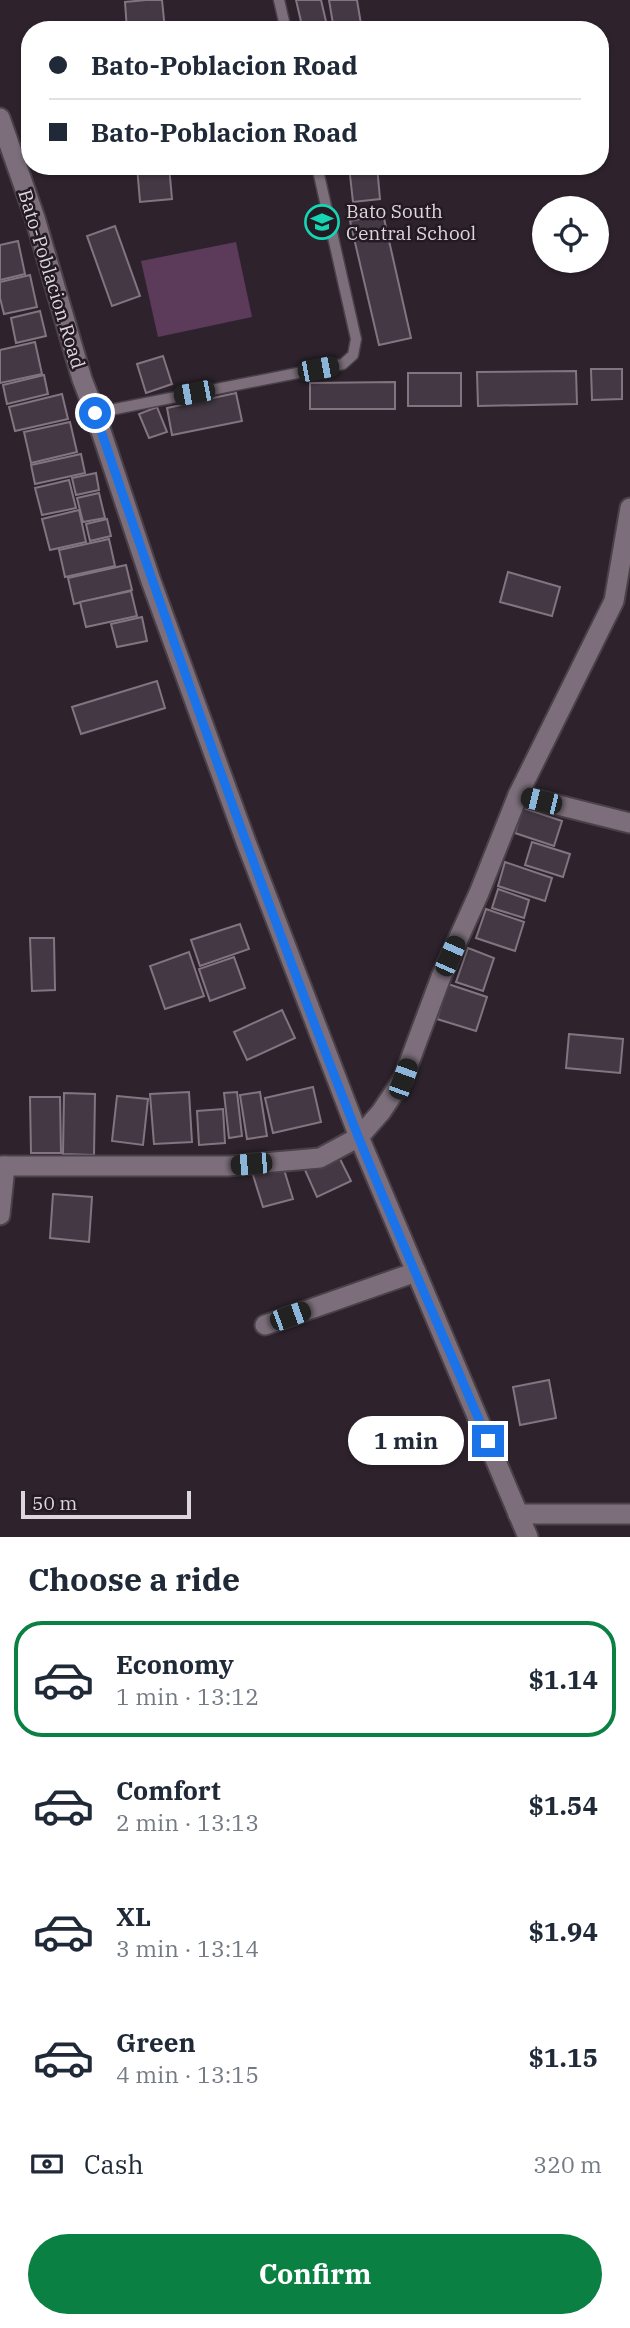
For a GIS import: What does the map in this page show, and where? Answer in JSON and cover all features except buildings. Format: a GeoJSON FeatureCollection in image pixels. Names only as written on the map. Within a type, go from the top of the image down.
{"type":"FeatureCollection","features":[{"type":"Feature","properties":{"kind":"street","name":"Bato-Poblacion Road"},"geometry":{"type":"LineString","coordinates":[[0,118],[35,218],[82,379],[151,581],[246,842],[359,1137],[528,1537]]}},
{"type":"Feature","properties":{"kind":"street"},"geometry":{"type":"LineString","coordinates":[[0,1215],[2,1167],[228,1166],[320,1158],[359,1137],[381,1112],[403,1079],[441,977],[519,795],[614,601],[630,508]]}},
{"type":"Feature","properties":{"kind":"street"},"geometry":{"type":"LineString","coordinates":[[519,795],[630,823]]}},
{"type":"Feature","properties":{"kind":"street"},"geometry":{"type":"LineString","coordinates":[[265,1325],[416,1272]]}},
{"type":"Feature","properties":{"kind":"street"},"geometry":{"type":"LineString","coordinates":[[518,1514],[630,1514]]}},
{"type":"Feature","properties":{"kind":"lane"},"geometry":{"type":"LineString","coordinates":[[279,0],[284,21]]}},
{"type":"Feature","properties":{"kind":"lane"},"geometry":{"type":"LineString","coordinates":[[95,413],[343,364],[353,355],[356,338],[319,175]]}},
{"type":"Feature","properties":{"kind":"shaded area"},"geometry":{"type":"Polygon","coordinates":[[[236,242],[252,317],[158,337],[141,261],[236,242]]]}},
{"type":"Feature","properties":{"kind":"place","name":"Bato South Central School"},"geometry":{"type":"Point","coordinates":[322,222]}},
{"type":"Feature","properties":{"kind":"route"},"geometry":{"type":"LineString","coordinates":[[95,413],[151,581],[246,842],[359,1137],[488,1441]]}}]}
